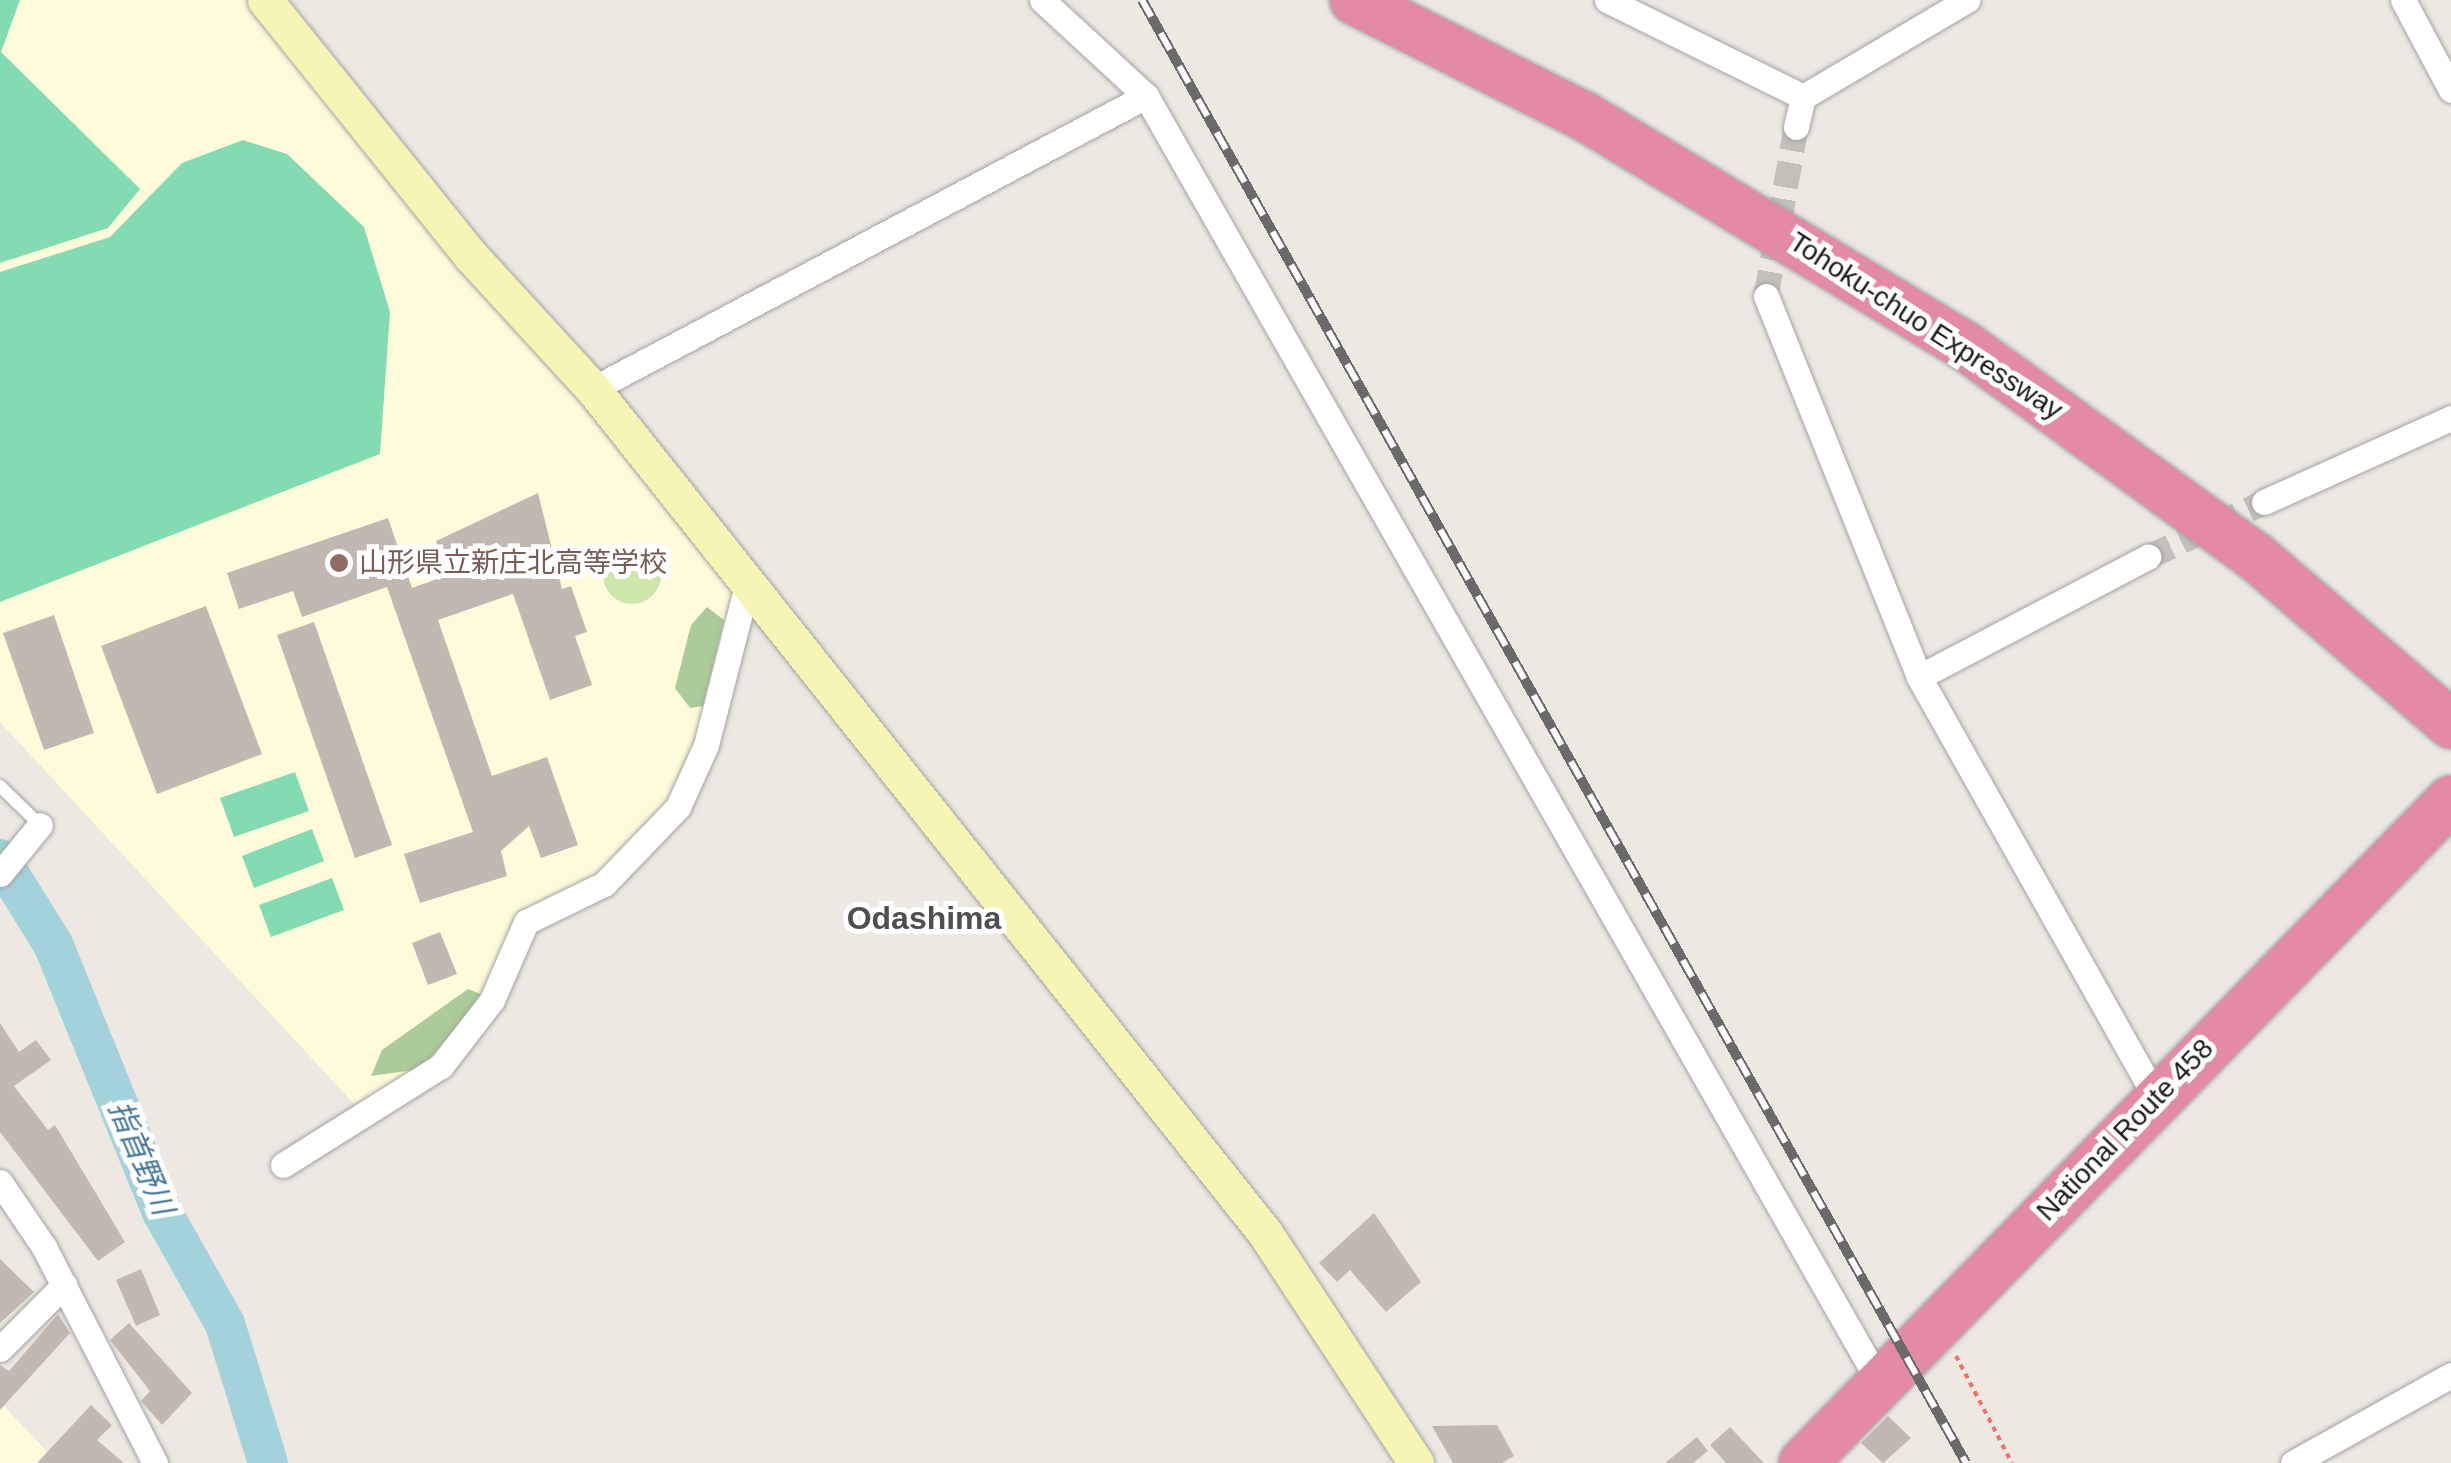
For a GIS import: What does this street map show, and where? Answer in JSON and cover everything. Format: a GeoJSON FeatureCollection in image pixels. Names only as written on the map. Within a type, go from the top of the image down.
{"type":"FeatureCollection","features":[{"type":"Feature","properties":{"kind":"highway","name":"Tohoku-chuo Expressway"},"geometry":{"type":"LineString","coordinates":[[1354,0],[1584,116],[1964,345],[2256,558],[2451,724]]}},
{"type":"Feature","properties":{"kind":"highway","name":"National Route 458"},"geometry":{"type":"LineString","coordinates":[[1814,1460],[2154,1096],[2446,818]]}},
{"type":"Feature","properties":{"kind":"street"},"geometry":{"type":"LineString","coordinates":[[265,0],[471,256],[593,389],[748,580],[1265,1234],[1416,1463]]}},
{"type":"Feature","properties":{"kind":"street"},"geometry":{"type":"LineString","coordinates":[[1042,0],[1146,96],[1881,1384]]}},
{"type":"Feature","properties":{"kind":"street"},"geometry":{"type":"LineString","coordinates":[[1607,0],[1803,97]]}},
{"type":"Feature","properties":{"kind":"street"},"geometry":{"type":"LineString","coordinates":[[1796,128],[1803,97],[1967,0]]}},
{"type":"Feature","properties":{"kind":"street"},"geometry":{"type":"LineString","coordinates":[[2403,0],[2451,90]]}},
{"type":"Feature","properties":{"kind":"street"},"geometry":{"type":"LineString","coordinates":[[593,389],[1146,96]]}},
{"type":"Feature","properties":{"kind":"street"},"geometry":{"type":"LineString","coordinates":[[1766,296],[1919,677],[2154,1096]]}},
{"type":"Feature","properties":{"kind":"street"},"geometry":{"type":"LineString","coordinates":[[2264,502],[2451,418]]}},
{"type":"Feature","properties":{"kind":"street"},"geometry":{"type":"LineString","coordinates":[[1919,677],[2148,557]]}},
{"type":"Feature","properties":{"kind":"street"},"geometry":{"type":"LineString","coordinates":[[284,1165],[441,1066],[492,1000],[526,922],[604,884],[678,806],[706,745],[748,580]]}},
{"type":"Feature","properties":{"kind":"street"},"geometry":{"type":"LineString","coordinates":[[0,874],[40,825]]}},
{"type":"Feature","properties":{"kind":"street"},"geometry":{"type":"LineString","coordinates":[[0,1182],[64,1285],[155,1463]]}},
{"type":"Feature","properties":{"kind":"street"},"geometry":{"type":"LineString","coordinates":[[0,1349],[64,1285]]}},
{"type":"Feature","properties":{"kind":"street"},"geometry":{"type":"LineString","coordinates":[[2293,1463],[2451,1375]]}},
{"type":"Feature","properties":{"kind":"lane"},"geometry":{"type":"LineString","coordinates":[[0,786],[40,825]]}},
{"type":"Feature","properties":{"kind":"path"},"geometry":{"type":"LineString","coordinates":[[1941,1326],[2012,1463]]}},
{"type":"Feature","properties":{"kind":"shaded area","name":"山形県立新庄北高等学校"},"geometry":{"type":"Polygon","coordinates":[[[0,0],[246,0],[739,594],[675,802],[605,877],[522,918],[483,1002],[446,1049],[356,1106],[0,722],[0,0]]]}},
{"type":"Feature","properties":{"kind":"shaded area"},"geometry":{"type":"Polygon","coordinates":[[[0,1402],[58,1463],[0,1463],[0,1402]]]}},
{"type":"Feature","properties":{"kind":"green space"},"geometry":{"type":"Polygon","coordinates":[[[0,0],[20,0],[1,52],[140,189],[108,228],[0,263],[0,0]]]}},
{"type":"Feature","properties":{"kind":"green space"},"geometry":{"type":"Polygon","coordinates":[[[243,140],[287,154],[364,227],[390,312],[380,454],[0,602],[0,272],[110,237],[182,163],[243,140]]]}},
{"type":"Feature","properties":{"kind":"green space"},"geometry":{"type":"Polygon","coordinates":[[[632,546],[653,554],[661,575],[653,596],[632,604],[611,596],[603,575],[611,554],[632,546]]]}},
{"type":"Feature","properties":{"kind":"green space"},"geometry":{"type":"Polygon","coordinates":[[[707,607],[724,620],[703,706],[690,708],[675,688],[691,625],[707,607]]]}},
{"type":"Feature","properties":{"kind":"green space"},"geometry":{"type":"Polygon","coordinates":[[[295,772],[309,811],[234,837],[220,798],[295,772]]]}},
{"type":"Feature","properties":{"kind":"green space"},"geometry":{"type":"Polygon","coordinates":[[[312,829],[324,861],[254,888],[242,856],[312,829]]]}},
{"type":"Feature","properties":{"kind":"green space"},"geometry":{"type":"Polygon","coordinates":[[[332,878],[344,910],[271,937],[259,905],[332,878]]]}},
{"type":"Feature","properties":{"kind":"green space"},"geometry":{"type":"Polygon","coordinates":[[[468,989],[483,995],[421,1069],[371,1076],[382,1050],[468,989]]]}},
{"type":"Feature","properties":{"kind":"building"},"geometry":{"type":"Polygon","coordinates":[[[538,493],[562,589],[571,586],[587,632],[575,636],[592,685],[550,700],[513,594],[438,620],[492,776],[547,757],[578,845],[541,858],[529,826],[501,851],[507,876],[420,903],[404,854],[473,832],[387,587],[302,617],[293,591],[239,609],[227,573],[388,518],[412,588],[448,575],[436,541],[538,493]]]}},
{"type":"Feature","properties":{"kind":"building"},"geometry":{"type":"Polygon","coordinates":[[[206,606],[262,754],[157,794],[101,646],[206,606]]]}},
{"type":"Feature","properties":{"kind":"building"},"geometry":{"type":"Polygon","coordinates":[[[54,615],[94,733],[44,750],[3,633],[54,615]]]}},
{"type":"Feature","properties":{"kind":"building"},"geometry":{"type":"Polygon","coordinates":[[[314,622],[392,845],[355,858],[277,635],[314,622]]]}},
{"type":"Feature","properties":{"kind":"building"},"geometry":{"type":"Polygon","coordinates":[[[440,932],[457,974],[428,985],[412,943],[440,932]]]}},
{"type":"Feature","properties":{"kind":"building"},"geometry":{"type":"Polygon","coordinates":[[[0,1023],[19,1052],[36,1040],[51,1060],[14,1086],[48,1130],[55,1125],[125,1242],[98,1261],[0,1132],[0,1023]]]}},
{"type":"Feature","properties":{"kind":"building"},"geometry":{"type":"Polygon","coordinates":[[[1374,1213],[1421,1282],[1386,1312],[1350,1270],[1337,1282],[1319,1263],[1374,1213]]]}},
{"type":"Feature","properties":{"kind":"building"},"geometry":{"type":"Polygon","coordinates":[[[0,1259],[34,1292],[0,1323],[0,1259]]]}},
{"type":"Feature","properties":{"kind":"building"},"geometry":{"type":"Polygon","coordinates":[[[141,1269],[160,1315],[136,1326],[116,1280],[141,1269]]]}},
{"type":"Feature","properties":{"kind":"building"},"geometry":{"type":"Polygon","coordinates":[[[58,1314],[70,1333],[0,1410],[0,1365],[9,1371],[58,1314]]]}},
{"type":"Feature","properties":{"kind":"building"},"geometry":{"type":"Polygon","coordinates":[[[129,1323],[192,1393],[162,1425],[141,1401],[150,1391],[110,1340],[129,1323]]]}},
{"type":"Feature","properties":{"kind":"building"},"geometry":{"type":"Polygon","coordinates":[[[91,1405],[112,1425],[97,1440],[124,1463],[37,1463],[91,1405]]]}},
{"type":"Feature","properties":{"kind":"building"},"geometry":{"type":"Polygon","coordinates":[[[1888,1416],[1911,1438],[1883,1463],[1861,1443],[1888,1416]]]}},
{"type":"Feature","properties":{"kind":"building"},"geometry":{"type":"Polygon","coordinates":[[[1497,1425],[1514,1456],[1502,1463],[1453,1463],[1432,1426],[1497,1425]]]}},
{"type":"Feature","properties":{"kind":"building"},"geometry":{"type":"Polygon","coordinates":[[[1730,1427],[1764,1463],[1726,1463],[1710,1445],[1730,1427]]]}},
{"type":"Feature","properties":{"kind":"building"},"geometry":{"type":"Polygon","coordinates":[[[1697,1437],[1708,1451],[1693,1463],[1665,1463],[1697,1437]]]}},
{"type":"Feature","properties":{"kind":"waterway","name":"指首野川"},"geometry":{"type":"LineString","coordinates":[[0,859],[53,944],[162,1212],[225,1324],[268,1463]]}},
{"type":"Feature","properties":{"kind":"tunnel"},"geometry":{"type":"LineString","coordinates":[[1766,296],[1796,127]]}},
{"type":"Feature","properties":{"kind":"tunnel"},"geometry":{"type":"LineString","coordinates":[[2148,557],[2264,502]]}},
{"type":"Feature","properties":{"kind":"railway"},"geometry":{"type":"LineString","coordinates":[[1142,0],[1966,1463]]}},
{"type":"Feature","properties":{"kind":"place","name":"山形県立新庄北高等学校"},"geometry":{"type":"Point","coordinates":[339,563]}},
{"type":"Feature","properties":{"kind":"district","name":"Odashima"},"geometry":{"type":"Point","coordinates":[924,918]}}]}
